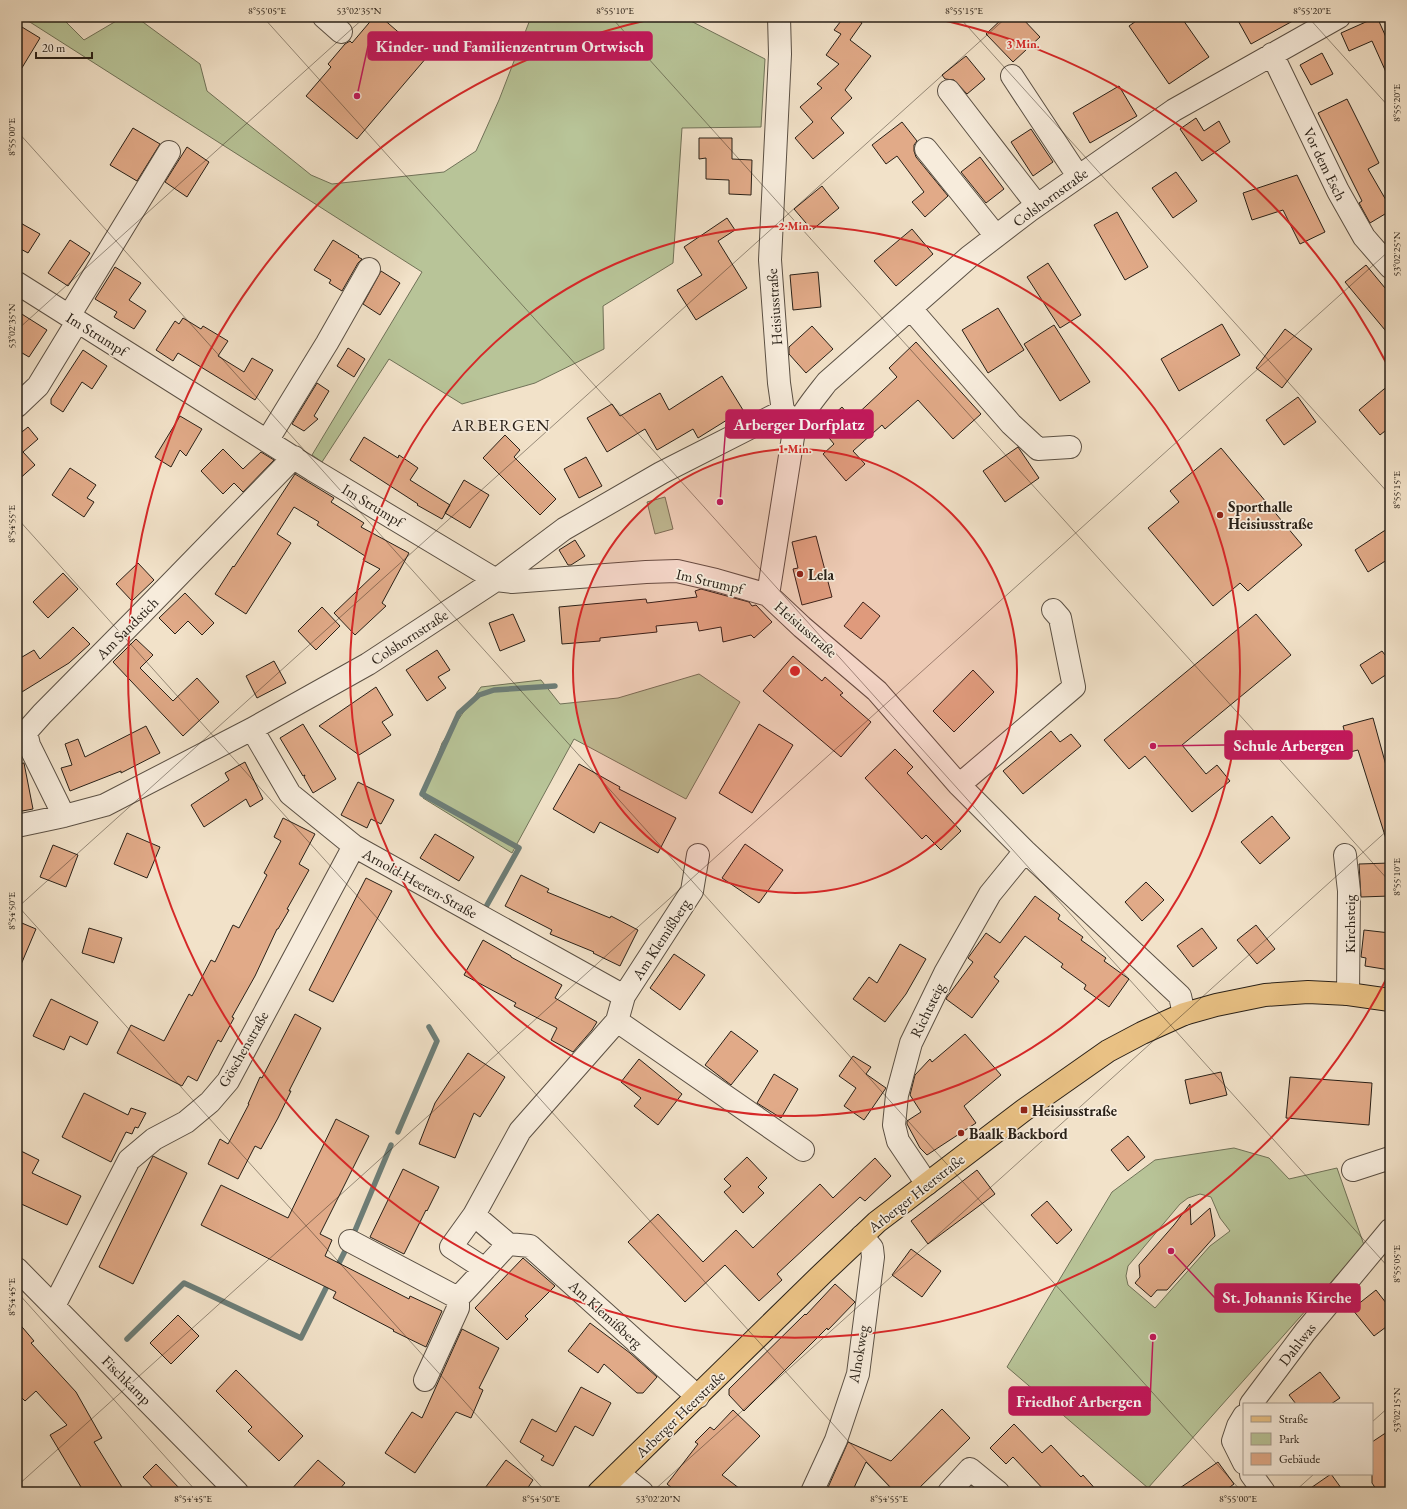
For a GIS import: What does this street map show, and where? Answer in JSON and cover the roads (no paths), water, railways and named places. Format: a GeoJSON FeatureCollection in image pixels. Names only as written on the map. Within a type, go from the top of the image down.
{"type":"FeatureCollection","features":[{"type":"Feature","properties":{"kind":"main road","name":"Arberger Heerstraße"},"geometry":{"type":"LineString","coordinates":[[599,1492],[877,1222],[1024,1110],[1108,1051],[1142,1033],[1184,1014],[1216,1005],[1266,995],[1308,992],[1348,994],[1390,1000]]}},
{"type":"Feature","properties":{"kind":"street"},"geometry":{"type":"LineString","coordinates":[[324,17],[341,32]]}},
{"type":"Feature","properties":{"kind":"street","name":"Colshornstraße"},"geometry":{"type":"LineString","coordinates":[[17,826],[105,805],[252,729],[368,664],[496,580],[564,529],[661,473],[790,417],[809,405],[827,382],[996,236],[1037,205],[1174,110],[1339,17]]}},
{"type":"Feature","properties":{"kind":"street","name":"Heisiusstraße"},"geometry":{"type":"LineString","coordinates":[[781,18],[770,260],[779,383],[790,417],[793,437],[783,491],[768,595],[802,627],[877,690],[959,784],[1025,851],[1180,996],[1184,1014]]}},
{"type":"Feature","properties":{"kind":"street","name":"Vor dem Esch"},"geometry":{"type":"LineString","coordinates":[[1272,54],[1338,192],[1364,237],[1390,267]]}},
{"type":"Feature","properties":{"kind":"street"},"geometry":{"type":"LineString","coordinates":[[1012,76],[1078,176]]}},
{"type":"Feature","properties":{"kind":"street"},"geometry":{"type":"LineString","coordinates":[[949,91],[1037,205]]}},
{"type":"Feature","properties":{"kind":"street"},"geometry":{"type":"LineString","coordinates":[[926,149],[996,236]]}},
{"type":"Feature","properties":{"kind":"street"},"geometry":{"type":"LineString","coordinates":[[17,406],[38,386],[73,319],[169,152]]}},
{"type":"Feature","properties":{"kind":"street"},"geometry":{"type":"LineString","coordinates":[[267,441],[370,269]]}},
{"type":"Feature","properties":{"kind":"street","name":"Im Strumpf"},"geometry":{"type":"LineString","coordinates":[[17,283],[294,458],[496,580],[512,582],[678,571],[768,595]]}},
{"type":"Feature","properties":{"kind":"street"},"geometry":{"type":"LineString","coordinates":[[911,309],[1011,424],[1038,449],[1070,447]]}},
{"type":"Feature","properties":{"kind":"street","name":"Am Sandstich"},"geometry":{"type":"LineString","coordinates":[[64,816],[29,745],[26,732],[294,458]]}},
{"type":"Feature","properties":{"kind":"street"},"geometry":{"type":"LineString","coordinates":[[959,784],[1074,687],[1060,618],[1053,610]]}},
{"type":"Feature","properties":{"kind":"street","name":"Arnold-Heeren-Straße"},"geometry":{"type":"LineString","coordinates":[[252,729],[290,794],[354,846],[624,996]]}},
{"type":"Feature","properties":{"kind":"street","name":"Göschenstraße"},"geometry":{"type":"LineString","coordinates":[[54,1306],[129,1160],[154,1139],[186,1122],[210,1102],[228,1081],[354,846]]}},
{"type":"Feature","properties":{"kind":"street","name":"Richtsteig"},"geometry":{"type":"LineString","coordinates":[[926,1184],[898,1141],[894,1125],[897,1095],[911,1043],[945,973],[990,894],[1025,851]]}},
{"type":"Feature","properties":{"kind":"street","name":"Kirchsteig"},"geometry":{"type":"LineString","coordinates":[[1345,854],[1349,891],[1348,994]]}},
{"type":"Feature","properties":{"kind":"street","name":"Am Klemißberg"},"geometry":{"type":"LineString","coordinates":[[485,1268],[451,1247],[474,1215],[520,1131],[617,1021],[624,996],[692,891],[698,855]]}},
{"type":"Feature","properties":{"kind":"street"},"geometry":{"type":"LineString","coordinates":[[617,1021],[803,1150]]}},
{"type":"Feature","properties":{"kind":"street"},"geometry":{"type":"LineString","coordinates":[[1353,1170],[1390,1158]]}},
{"type":"Feature","properties":{"kind":"street"},"geometry":{"type":"LineString","coordinates":[[425,1380],[458,1308],[458,1298],[508,1244],[474,1215]]}},
{"type":"Feature","properties":{"kind":"street","name":"Dahlwas"},"geometry":{"type":"LineString","coordinates":[[1252,1403],[1305,1332],[1390,1232]]}},
{"type":"Feature","properties":{"kind":"street","name":"Alnokweg"},"geometry":{"type":"LineString","coordinates":[[812,1492],[836,1440],[858,1374],[873,1257],[872,1248],[862,1236]]}},
{"type":"Feature","properties":{"kind":"street"},"geometry":{"type":"LineString","coordinates":[[350,1240],[458,1298]]}},
{"type":"Feature","properties":{"kind":"street","name":"Am Klemißberg"},"geometry":{"type":"LineString","coordinates":[[508,1244],[530,1246],[698,1397]]}},
{"type":"Feature","properties":{"kind":"street","name":"Fischkamp"},"geometry":{"type":"LineString","coordinates":[[17,1269],[237,1492]]}},
{"type":"Feature","properties":{"kind":"street"},"geometry":{"type":"LineString","coordinates":[[1243,1418],[1238,1426],[1233,1441],[1243,1461]]}},
{"type":"Feature","properties":{"kind":"street"},"geometry":{"type":"LineString","coordinates":[[949,1492],[970,1469],[998,1492]]}},
{"type":"Feature","properties":{"kind":"street"},"geometry":{"type":"LineString","coordinates":[[619,1474],[642,1492]]}},
{"type":"Feature","properties":{"kind":"street"},"geometry":{"type":"LineString","coordinates":[[1252,1475],[1264,1492]]}},
{"type":"Feature","properties":{"kind":"waterway"},"geometry":{"type":"LineString","coordinates":[[487,905],[519,848],[422,794],[459,713],[479,695],[494,690],[555,686]]}},
{"type":"Feature","properties":{"kind":"waterway"},"geometry":{"type":"LineString","coordinates":[[398,1132],[437,1041],[429,1027]]}},
{"type":"Feature","properties":{"kind":"waterway"},"geometry":{"type":"LineString","coordinates":[[354,1233],[391,1145]]}},
{"type":"Feature","properties":{"kind":"waterway"},"geometry":{"type":"LineString","coordinates":[[336,1269],[347,1247]]}},
{"type":"Feature","properties":{"kind":"waterway"},"geometry":{"type":"LineString","coordinates":[[127,1339],[184,1283],[301,1338],[329,1282]]}},
{"type":"Feature","properties":{"kind":"place","name":"Kinder- und Familienzentrum Ortwisch"},"geometry":{"type":"Point","coordinates":[357,96]}},
{"type":"Feature","properties":{"kind":"place","name":"Arberger Dorfplatz"},"geometry":{"type":"Point","coordinates":[720,502]}},
{"type":"Feature","properties":{"kind":"place","name":"Sporthalle Heisiusstraße"},"geometry":{"type":"Point","coordinates":[1220,515]}},
{"type":"Feature","properties":{"kind":"place","name":"Lela"},"geometry":{"type":"Point","coordinates":[800,574]}},
{"type":"Feature","properties":{"kind":"place","name":"Schule Arbergen"},"geometry":{"type":"Point","coordinates":[1153,746]}},
{"type":"Feature","properties":{"kind":"place","name":"Heisiusstraße"},"geometry":{"type":"Point","coordinates":[1024,1110]}},
{"type":"Feature","properties":{"kind":"place","name":"Baalk Backbord"},"geometry":{"type":"Point","coordinates":[961,1133]}},
{"type":"Feature","properties":{"kind":"place","name":"St. Johannis Kirche"},"geometry":{"type":"Point","coordinates":[1171,1251]}},
{"type":"Feature","properties":{"kind":"place","name":"Friedhof Arbergen"},"geometry":{"type":"Point","coordinates":[1153,1337]}},
{"type":"Feature","properties":{"kind":"district","name":"ARBERGEN"},"geometry":{"type":"Point","coordinates":[501,425]}}]}
